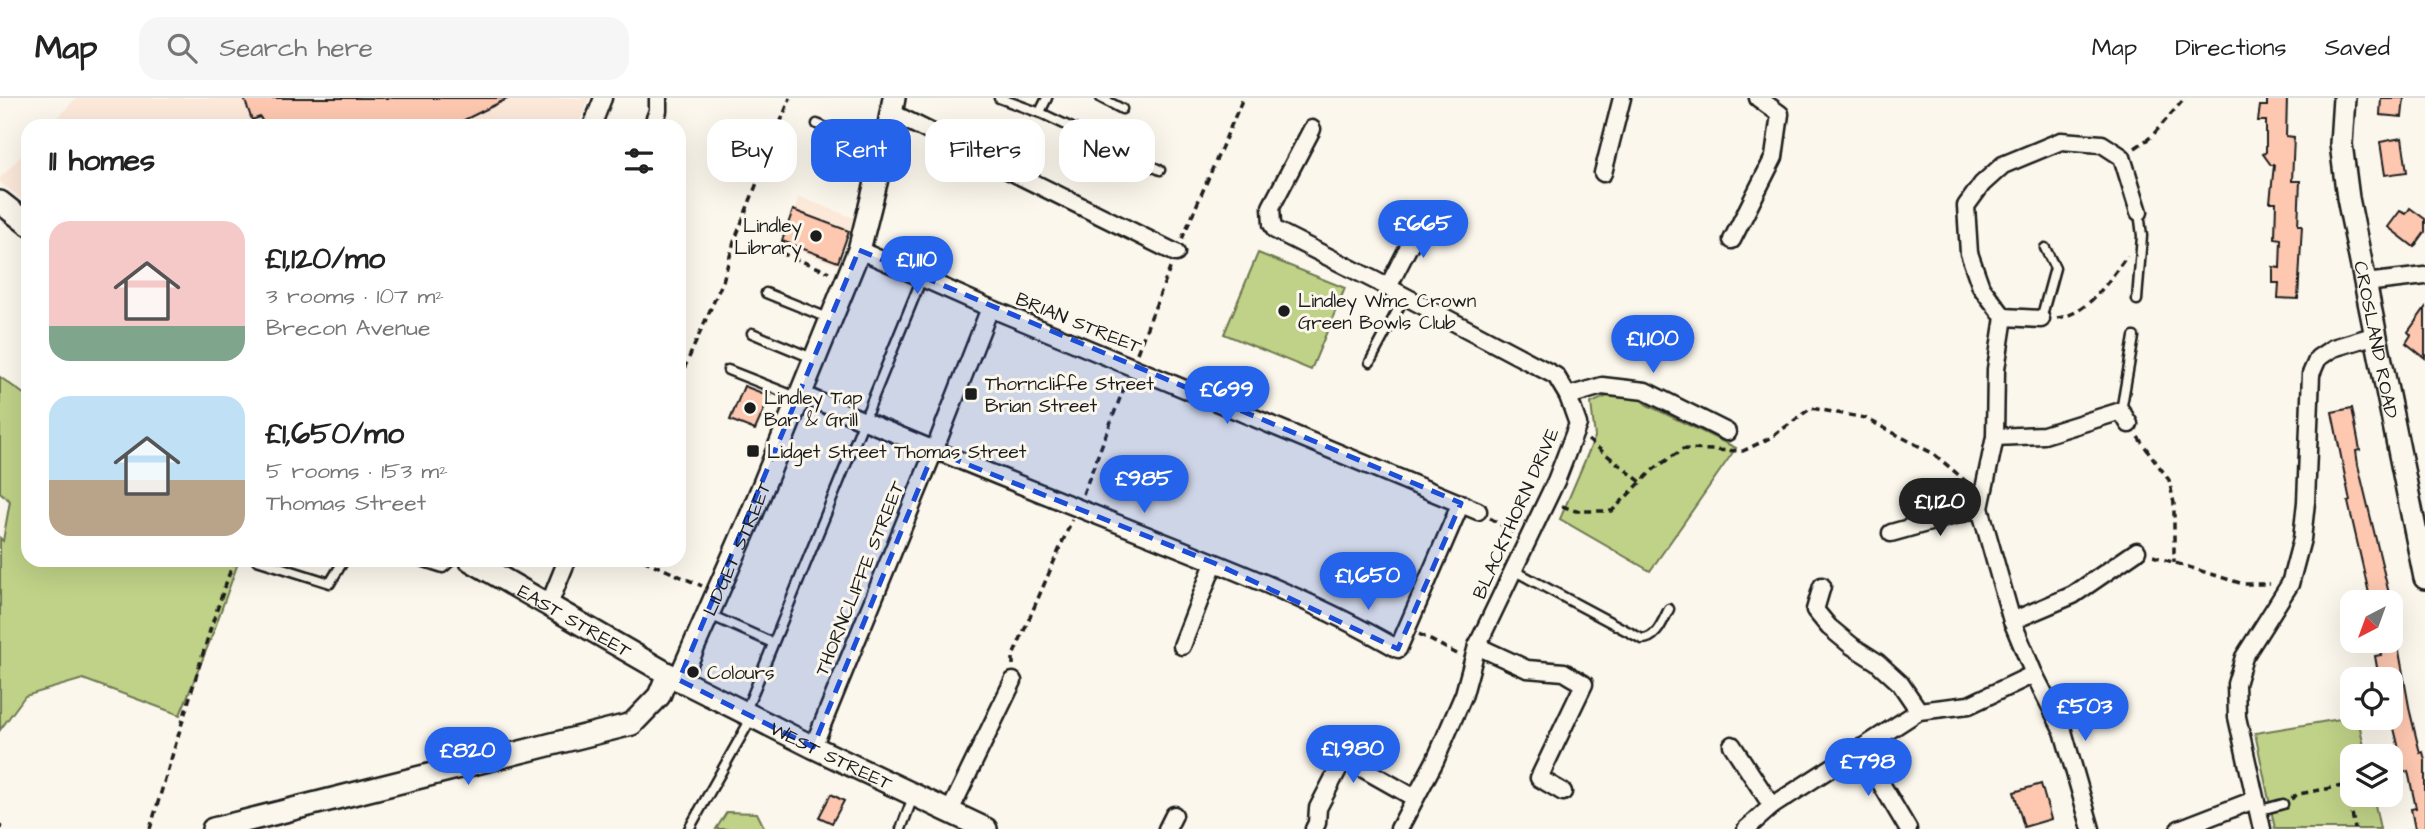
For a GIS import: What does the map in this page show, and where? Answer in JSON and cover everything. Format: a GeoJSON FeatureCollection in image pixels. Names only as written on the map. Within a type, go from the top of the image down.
{"type":"FeatureCollection","features":[{"type":"Feature","properties":{"kind":"street"},"geometry":{"type":"LineString","coordinates":[[595,119],[603,98]]}},
{"type":"Feature","properties":{"kind":"street"},"geometry":{"type":"LineString","coordinates":[[655,119],[658,98]]}},
{"type":"Feature","properties":{"kind":"street"},"geometry":{"type":"LineString","coordinates":[[1603,173],[1622,98]]}},
{"type":"Feature","properties":{"kind":"street"},"geometry":{"type":"LineString","coordinates":[[1732,240],[1774,157],[1780,114],[1758,98]]}},
{"type":"Feature","properties":{"kind":"street","name":"CROSLAND ROAD"},"geometry":{"type":"LineString","coordinates":[[2344,98],[2341,144],[2346,184],[2425,578]]}},
{"type":"Feature","properties":{"kind":"street"},"geometry":{"type":"LineString","coordinates":[[893,105],[1176,253]]}},
{"type":"Feature","properties":{"kind":"street","name":"BLACKTHORN DRIVE"},"geometry":{"type":"LineString","coordinates":[[1312,129],[1271,207],[1275,230],[1556,376],[1568,396],[1578,424],[1546,500],[1477,646],[1464,694],[1435,761],[1399,829]]}},
{"type":"Feature","properties":{"kind":"street"},"geometry":{"type":"LineString","coordinates":[[2091,829],[2063,731],[2034,674],[2012,621],[1981,502],[1995,437],[1996,369],[2004,317],[1981,287],[1969,253],[1966,206],[1982,184],[2003,165],[2061,141],[2102,144],[2122,157],[2139,212]]}},
{"type":"Feature","properties":{"kind":"street","name":"LIDGET STREET"},"geometry":{"type":"LineString","coordinates":[[213,829],[632,724],[673,677],[708,614],[859,250],[876,182]]}},
{"type":"Feature","properties":{"kind":"street"},"geometry":{"type":"LineString","coordinates":[[0,202],[21,219]]}},
{"type":"Feature","properties":{"kind":"street"},"geometry":{"type":"LineString","coordinates":[[1388,287],[1425,215]]}},
{"type":"Feature","properties":{"kind":"street","name":"BRIAN STREET"},"geometry":{"type":"LineString","coordinates":[[859,250],[990,308],[1478,511]]}},
{"type":"Feature","properties":{"kind":"street"},"geometry":{"type":"LineString","coordinates":[[2365,282],[2425,276]]}},
{"type":"Feature","properties":{"kind":"street","name":"THORNCLIFFE STREET"},"geometry":{"type":"LineString","coordinates":[[813,747],[990,308]]}},
{"type":"Feature","properties":{"kind":"street"},"geometry":{"type":"LineString","coordinates":[[2004,317],[2041,319]]}},
{"type":"Feature","properties":{"kind":"street"},"geometry":{"type":"LineString","coordinates":[[2262,829],[2237,717],[2236,684],[2244,657],[2290,584],[2302,539],[2311,374],[2318,358],[2333,348],[2376,335]]}},
{"type":"Feature","properties":{"kind":"street"},"geometry":{"type":"LineString","coordinates":[[1568,396],[1602,386],[1645,391],[1727,432]]}},
{"type":"Feature","properties":{"kind":"street"},"geometry":{"type":"LineString","coordinates":[[800,396],[1214,563],[1337,617],[1398,649],[1461,503]]}},
{"type":"Feature","properties":{"kind":"street"},"geometry":{"type":"LineString","coordinates":[[1995,437],[2044,435],[2125,418]]}},
{"type":"Feature","properties":{"kind":"street"},"geometry":{"type":"LineString","coordinates":[[1891,533],[1981,502]]}},
{"type":"Feature","properties":{"kind":"street"},"geometry":{"type":"LineString","coordinates":[[2012,621],[2073,595],[2137,551]]}},
{"type":"Feature","properties":{"kind":"street"},"geometry":{"type":"LineString","coordinates":[[1182,646],[1214,563]]}},
{"type":"Feature","properties":{"kind":"street","name":"EAST STREET"},"geometry":{"type":"LineString","coordinates":[[482,567],[673,677]]}},
{"type":"Feature","properties":{"kind":"street"},"geometry":{"type":"LineString","coordinates":[[548,607],[564,567]]}},
{"type":"Feature","properties":{"kind":"street"},"geometry":{"type":"LineString","coordinates":[[1822,586],[1815,610],[1836,634],[1877,662],[1900,683],[1919,711]]}},
{"type":"Feature","properties":{"kind":"street"},"geometry":{"type":"LineString","coordinates":[[1477,646],[1527,669],[1564,672],[1584,684],[1539,778],[1563,792]]}},
{"type":"Feature","properties":{"kind":"street"},"geometry":{"type":"LineString","coordinates":[[1746,829],[1772,806],[1919,711],[1969,705],[2034,674]]}},
{"type":"Feature","properties":{"kind":"street","name":"WEST STREET"},"geometry":{"type":"LineString","coordinates":[[673,677],[986,829]]}},
{"type":"Feature","properties":{"kind":"street"},"geometry":{"type":"LineString","coordinates":[[950,811],[1013,681]]}},
{"type":"Feature","properties":{"kind":"street"},"geometry":{"type":"LineString","coordinates":[[1732,745],[1772,806]]}},
{"type":"Feature","properties":{"kind":"street"},"geometry":{"type":"LineString","coordinates":[[1860,748],[1908,829]]}},
{"type":"Feature","properties":{"kind":"street"},"geometry":{"type":"LineString","coordinates":[[1314,829],[1318,808],[1343,758],[1415,798]]}},
{"type":"Feature","properties":{"kind":"street"},"geometry":{"type":"LineString","coordinates":[[2179,829],[2255,805]]}},
{"type":"Feature","properties":{"kind":"lane"},"geometry":{"type":"LineString","coordinates":[[999,98],[1040,113],[1160,170]]}},
{"type":"Feature","properties":{"kind":"lane"},"geometry":{"type":"LineString","coordinates":[[1040,113],[1047,98]]}},
{"type":"Feature","properties":{"kind":"lane"},"geometry":{"type":"LineString","coordinates":[[1101,98],[1122,109]]}},
{"type":"Feature","properties":{"kind":"lane"},"geometry":{"type":"LineString","coordinates":[[2137,300],[2142,236],[2139,212]]}},
{"type":"Feature","properties":{"kind":"lane"},"geometry":{"type":"LineString","coordinates":[[2041,319],[2055,268],[2045,248]]}},
{"type":"Feature","properties":{"kind":"lane"},"geometry":{"type":"LineString","coordinates":[[689,829],[749,715],[773,643],[922,278]]}},
{"type":"Feature","properties":{"kind":"lane"},"geometry":{"type":"LineString","coordinates":[[766,293],[831,320]]}},
{"type":"Feature","properties":{"kind":"lane"},"geometry":{"type":"LineString","coordinates":[[1370,362],[1405,296]]}},
{"type":"Feature","properties":{"kind":"lane"},"geometry":{"type":"LineString","coordinates":[[752,333],[815,359]]}},
{"type":"Feature","properties":{"kind":"lane"},"geometry":{"type":"LineString","coordinates":[[2125,418],[2134,337]]}},
{"type":"Feature","properties":{"kind":"lane"},"geometry":{"type":"LineString","coordinates":[[728,370],[800,396]]}},
{"type":"Feature","properties":{"kind":"lane"},"geometry":{"type":"LineString","coordinates":[[279,567],[330,583],[340,567]]}},
{"type":"Feature","properties":{"kind":"lane"},"geometry":{"type":"LineString","coordinates":[[1513,570],[1642,639],[1650,639],[1654,635],[1669,609]]}},
{"type":"Feature","properties":{"kind":"lane"},"geometry":{"type":"LineString","coordinates":[[708,614],[773,643]]}},
{"type":"Feature","properties":{"kind":"lane"},"geometry":{"type":"LineString","coordinates":[[901,829],[915,794]]}},
{"type":"Feature","properties":{"kind":"lane"},"geometry":{"type":"LineString","coordinates":[[2255,805],[2283,804]]}},
{"type":"Feature","properties":{"kind":"path"},"geometry":{"type":"LineString","coordinates":[[686,364],[723,281],[734,242],[790,98]]}},
{"type":"Feature","properties":{"kind":"path"},"geometry":{"type":"LineString","coordinates":[[1013,681],[1013,656],[1078,508],[1176,253],[1243,98]]}},
{"type":"Feature","properties":{"kind":"path"},"geometry":{"type":"LineString","coordinates":[[2122,157],[2151,137],[2185,98]]}},
{"type":"Feature","properties":{"kind":"path"},"geometry":{"type":"LineString","coordinates":[[2041,319],[2070,316],[2092,300],[2142,236]]}},
{"type":"Feature","properties":{"kind":"path"},"geometry":{"type":"LineString","coordinates":[[781,253],[847,280]]}},
{"type":"Feature","properties":{"kind":"path"},"geometry":{"type":"LineString","coordinates":[[1546,500],[1576,511],[1612,511],[1654,468],[1683,449],[1743,451],[1772,437],[1811,408],[1865,418],[1934,454],[1981,502]]}},
{"type":"Feature","properties":{"kind":"path"},"geometry":{"type":"LineString","coordinates":[[2125,418],[2169,480],[2174,503],[2174,563]]}},
{"type":"Feature","properties":{"kind":"path"},"geometry":{"type":"LineString","coordinates":[[1576,430],[1642,482]]}},
{"type":"Feature","properties":{"kind":"path"},"geometry":{"type":"LineString","coordinates":[[1478,511],[1527,540]]}},
{"type":"Feature","properties":{"kind":"path"},"geometry":{"type":"LineString","coordinates":[[2137,551],[2243,584],[2290,584]]}},
{"type":"Feature","properties":{"kind":"path"},"geometry":{"type":"LineString","coordinates":[[150,829],[232,567]]}},
{"type":"Feature","properties":{"kind":"path"},"geometry":{"type":"LineString","coordinates":[[659,567],[717,592]]}},
{"type":"Feature","properties":{"kind":"path"},"geometry":{"type":"LineString","coordinates":[[1407,627],[1473,663]]}},
{"type":"Feature","properties":{"kind":"path"},"geometry":{"type":"LineString","coordinates":[[2283,804],[2298,794],[2343,786],[2349,797],[2355,829]]}},
{"type":"Feature","properties":{"kind":"highlighted area"},"geometry":{"type":"Polygon","coordinates":[[[859,250],[1461,503],[1398,649],[1214,563],[934,451],[813,747],[679,680],[859,250]]]}},
{"type":"Feature","properties":{"kind":"shaded area"},"geometry":{"type":"Polygon","coordinates":[[[76,98],[589,98],[581,119],[56,119],[76,98]]]}},
{"type":"Feature","properties":{"kind":"shaded area"},"geometry":{"type":"Polygon","coordinates":[[[21,156],[21,198],[0,182],[0,178],[21,156]]]}},
{"type":"Feature","properties":{"kind":"shaded area","name":"Lindley Library"},"geometry":{"type":"Polygon","coordinates":[[[799,197],[854,218],[837,265],[781,244],[799,197]]]}},
{"type":"Feature","properties":{"kind":"green space","name":"Lindley Wmc Crown Green Bowls Club"},"geometry":{"type":"Polygon","coordinates":[[[1258,253],[1345,288],[1311,370],[1224,334],[1258,253]]]}},
{"type":"Feature","properties":{"kind":"green space"},"geometry":{"type":"Polygon","coordinates":[[[0,377],[21,392],[21,567],[237,567],[180,715],[83,679],[25,696],[0,730],[0,538],[3,541],[10,501],[0,492],[0,377]]]}},
{"type":"Feature","properties":{"kind":"green space"},"geometry":{"type":"Polygon","coordinates":[[[1612,394],[1634,394],[1647,405],[1736,448],[1650,571],[1560,519],[1595,437],[1591,403],[1612,394]]]}},
{"type":"Feature","properties":{"kind":"green space"},"geometry":{"type":"Polygon","coordinates":[[[2340,719],[2340,730],[2361,730],[2363,744],[2340,744],[2340,807],[2375,807],[2380,829],[2275,829],[2255,733],[2340,719]]]}},
{"type":"Feature","properties":{"kind":"green space"},"geometry":{"type":"Polygon","coordinates":[[[727,812],[757,813],[765,829],[716,829],[727,812]]]}},
{"type":"Feature","properties":{"kind":"building"},"geometry":{"type":"Polygon","coordinates":[[[244,98],[509,98],[466,119],[252,119],[244,98]]]}},
{"type":"Feature","properties":{"kind":"building"},"geometry":{"type":"Polygon","coordinates":[[[2267,98],[2287,98],[2286,136],[2294,137],[2292,181],[2300,181],[2298,225],[2302,225],[2298,299],[2278,298],[2279,283],[2273,283],[2273,267],[2280,268],[2281,239],[2275,238],[2276,202],[2270,202],[2274,165],[2271,165],[2263,154],[2266,152],[2266,121],[2258,121],[2260,106],[2267,106],[2267,98]]]}},
{"type":"Feature","properties":{"kind":"building"},"geometry":{"type":"Polygon","coordinates":[[[2381,98],[2404,98],[2402,117],[2380,115],[2381,98]]]}},
{"type":"Feature","properties":{"kind":"building"},"geometry":{"type":"Polygon","coordinates":[[[2402,138],[2407,172],[2385,175],[2380,142],[2402,138]]]}},
{"type":"Feature","properties":{"kind":"building"},"geometry":{"type":"Polygon","coordinates":[[[2410,208],[2425,219],[2425,232],[2414,247],[2388,227],[2400,211],[2406,214],[2410,208]]]}},
{"type":"Feature","properties":{"kind":"building","name":"Lindley Library"},"geometry":{"type":"Polygon","coordinates":[[[793,210],[849,231],[838,262],[782,241],[793,210]]]}},
{"type":"Feature","properties":{"kind":"building"},"geometry":{"type":"Polygon","coordinates":[[[2425,308],[2425,358],[2406,343],[2411,335],[2408,332],[2425,308]]]}},
{"type":"Feature","properties":{"kind":"building","name":"Lindley Tap Bar & Grill"},"geometry":{"type":"Polygon","coordinates":[[[744,386],[770,396],[755,430],[730,420],[744,386]]]}},
{"type":"Feature","properties":{"kind":"building"},"geometry":{"type":"Polygon","coordinates":[[[2352,408],[2360,450],[2356,451],[2358,465],[2388,590],[2368,590],[2348,502],[2350,501],[2332,412],[2352,408]]]}},
{"type":"Feature","properties":{"kind":"building"},"geometry":{"type":"Polygon","coordinates":[[[2399,653],[2402,667],[2377,667],[2375,656],[2399,653]]]}},
{"type":"Feature","properties":{"kind":"building"},"geometry":{"type":"Polygon","coordinates":[[[2403,673],[2420,753],[2423,752],[2425,760],[2425,829],[2415,829],[2411,809],[2416,808],[2408,771],[2403,773],[2403,744],[2398,744],[2394,730],[2403,730],[2403,673]]]}},
{"type":"Feature","properties":{"kind":"building"},"geometry":{"type":"Polygon","coordinates":[[[2041,784],[2051,819],[2024,827],[2014,792],[2041,784]]]}},
{"type":"Feature","properties":{"kind":"building"},"geometry":{"type":"Polygon","coordinates":[[[831,794],[844,801],[832,823],[819,817],[831,794]]]}},
{"type":"Feature","properties":{"kind":"place","name":"Lindley Library"},"geometry":{"type":"Point","coordinates":[816,236]}},
{"type":"Feature","properties":{"kind":"place","name":"Lindley Wmc Crown Green Bowls Club"},"geometry":{"type":"Point","coordinates":[1284,311]}},
{"type":"Feature","properties":{"kind":"place","name":"Thorncliffe Street Brian Street"},"geometry":{"type":"Point","coordinates":[971,394]}},
{"type":"Feature","properties":{"kind":"place","name":"Lindley Tap Bar & Grill"},"geometry":{"type":"Point","coordinates":[750,408]}},
{"type":"Feature","properties":{"kind":"place","name":"Lidget Street Thomas Street"},"geometry":{"type":"Point","coordinates":[753,451]}},
{"type":"Feature","properties":{"kind":"place","name":"Colours"},"geometry":{"type":"Point","coordinates":[693,672]}}]}
